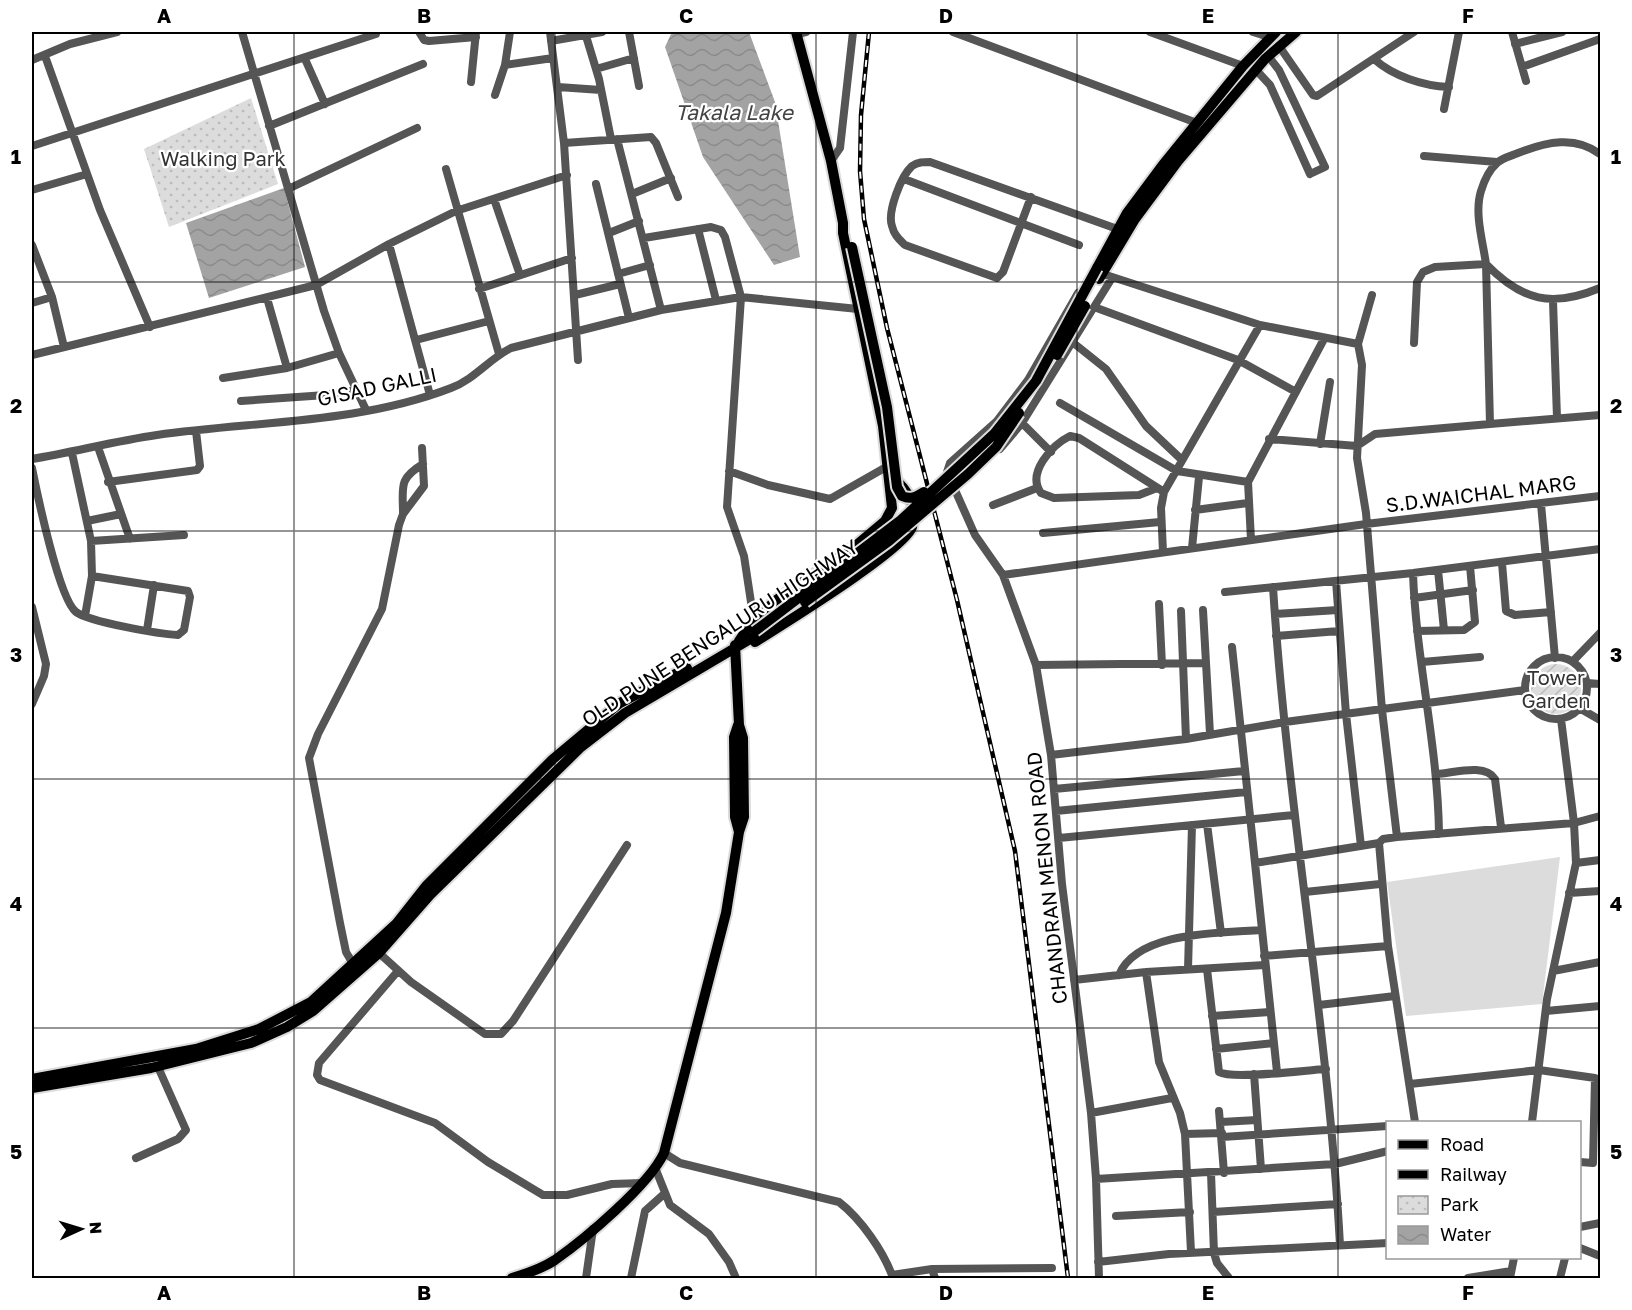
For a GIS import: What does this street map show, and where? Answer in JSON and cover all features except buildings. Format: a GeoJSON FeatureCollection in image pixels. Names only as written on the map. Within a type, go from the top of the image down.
{"type":"FeatureCollection","features":[{"type":"Feature","properties":{"kind":"main road"},"geometry":{"type":"LineString","coordinates":[[800,32],[831,161],[843,223],[852,248],[887,407],[897,487],[902,496],[914,498],[937,482],[946,479]]}},
{"type":"Feature","properties":{"kind":"main road","name":"OLD PUNE BENGALURU HIGHWAY"},"geometry":{"type":"LineString","coordinates":[[1123,230],[1178,161],[1268,56],[1296,32]]}},
{"type":"Feature","properties":{"kind":"main road","name":"OLD PUNE BENGALURU HIGHWAY"},"geometry":{"type":"LineString","coordinates":[[755,630],[883,546],[996,447],[1040,386],[1103,275],[1134,203],[1243,66],[1273,34]]}},
{"type":"Feature","properties":{"kind":"main road"},"geometry":{"type":"LineString","coordinates":[[755,630],[776,601],[854,547],[885,521],[892,508],[883,426],[843,233],[843,223]]}},
{"type":"Feature","properties":{"kind":"main road","name":"OLD PUNE BENGALURU HIGHWAY"},"geometry":{"type":"LineString","coordinates":[[32,1088],[158,1067],[251,1043],[286,1027],[337,993],[378,953],[430,895],[581,747],[625,714],[738,645],[901,520],[946,479],[994,434],[1036,381],[1103,275]]}},
{"type":"Feature","properties":{"kind":"main road"},"geometry":{"type":"LineString","coordinates":[[512,1278],[554,1261],[648,1177],[664,1153],[726,913],[739,832],[735,817],[734,737],[739,725],[738,645],[751,645],[836,590],[906,537],[912,528],[913,504],[888,470]]}},
{"type":"Feature","properties":{"kind":"main road","name":"OLD PUNE BENGALURU HIGHWAY"},"geometry":{"type":"LineString","coordinates":[[32,1078],[196,1049],[259,1029],[311,1002],[396,924],[426,886],[553,759],[620,704],[738,645]]}},
{"type":"Feature","properties":{"kind":"street"},"geometry":{"type":"LineString","coordinates":[[75,32],[77,41]]}},
{"type":"Feature","properties":{"kind":"street"},"geometry":{"type":"LineString","coordinates":[[32,60],[77,41],[117,32]]}},
{"type":"Feature","properties":{"kind":"street"},"geometry":{"type":"LineString","coordinates":[[242,32],[316,285],[339,354],[366,410]]}},
{"type":"Feature","properties":{"kind":"street"},"geometry":{"type":"LineString","coordinates":[[32,146],[255,72],[305,59],[378,32]]}},
{"type":"Feature","properties":{"kind":"street"},"geometry":{"type":"LineString","coordinates":[[419,32],[424,40],[429,41],[476,34],[471,82]]}},
{"type":"Feature","properties":{"kind":"street"},"geometry":{"type":"LineString","coordinates":[[495,95],[505,65],[510,32]]}},
{"type":"Feature","properties":{"kind":"street"},"geometry":{"type":"LineString","coordinates":[[578,360],[567,175],[550,36],[586,36],[602,32]]}},
{"type":"Feature","properties":{"kind":"street"},"geometry":{"type":"LineString","coordinates":[[629,32],[639,86]]}},
{"type":"Feature","properties":{"kind":"street"},"geometry":{"type":"LineString","coordinates":[[831,161],[840,148],[853,32]]}},
{"type":"Feature","properties":{"kind":"street"},"geometry":{"type":"LineString","coordinates":[[954,32],[1197,123]]}},
{"type":"Feature","properties":{"kind":"street"},"geometry":{"type":"LineString","coordinates":[[1150,32],[1243,66]]}},
{"type":"Feature","properties":{"kind":"street"},"geometry":{"type":"LineString","coordinates":[[1253,32],[1273,34]]}},
{"type":"Feature","properties":{"kind":"street"},"geometry":{"type":"LineString","coordinates":[[1279,46],[1313,95],[1317,96],[1414,32]]}},
{"type":"Feature","properties":{"kind":"street"},"geometry":{"type":"LineString","coordinates":[[1444,109],[1460,32]]}},
{"type":"Feature","properties":{"kind":"street"},"geometry":{"type":"LineString","coordinates":[[1512,32],[1526,81]]}},
{"type":"Feature","properties":{"kind":"street"},"geometry":{"type":"LineString","coordinates":[[1515,45],[1562,32]]}},
{"type":"Feature","properties":{"kind":"street"},"geometry":{"type":"LineString","coordinates":[[586,36],[614,139],[632,194],[661,310]]}},
{"type":"Feature","properties":{"kind":"street"},"geometry":{"type":"LineString","coordinates":[[1522,67],[1600,39]]}},
{"type":"Feature","properties":{"kind":"street"},"geometry":{"type":"LineString","coordinates":[[45,56],[87,174],[150,327]]}},
{"type":"Feature","properties":{"kind":"street"},"geometry":{"type":"LineString","coordinates":[[1257,71],[1270,85],[1310,174],[1325,167],[1279,70],[1268,56]]}},
{"type":"Feature","properties":{"kind":"street"},"geometry":{"type":"LineString","coordinates":[[505,65],[554,58]]}},
{"type":"Feature","properties":{"kind":"street"},"geometry":{"type":"LineString","coordinates":[[596,69],[634,58]]}},
{"type":"Feature","properties":{"kind":"street"},"geometry":{"type":"LineString","coordinates":[[305,59],[325,104]]}},
{"type":"Feature","properties":{"kind":"street"},"geometry":{"type":"LineString","coordinates":[[1374,59],[1382,66],[1409,78],[1449,87]]}},
{"type":"Feature","properties":{"kind":"street"},"geometry":{"type":"LineString","coordinates":[[269,126],[423,64]]}},
{"type":"Feature","properties":{"kind":"street"},"geometry":{"type":"LineString","coordinates":[[558,87],[601,90]]}},
{"type":"Feature","properties":{"kind":"street"},"geometry":{"type":"LineString","coordinates":[[288,189],[417,128]]}},
{"type":"Feature","properties":{"kind":"street"},"geometry":{"type":"LineString","coordinates":[[564,143],[646,136],[654,138],[678,197]]}},
{"type":"Feature","properties":{"kind":"street"},"geometry":{"type":"LineString","coordinates":[[1424,156],[1497,162],[1536,147],[1562,141],[1582,144],[1600,154]]}},
{"type":"Feature","properties":{"kind":"street"},"geometry":{"type":"LineString","coordinates":[[1032,197],[1000,277],[992,278],[905,245],[896,236],[890,216],[904,179],[914,165],[930,162],[1032,197],[1123,230]]}},
{"type":"Feature","properties":{"kind":"street"},"geometry":{"type":"LineString","coordinates":[[1490,424],[1486,264],[1479,207],[1485,179],[1497,162]]}},
{"type":"Feature","properties":{"kind":"street"},"geometry":{"type":"LineString","coordinates":[[446,169],[456,211],[499,354]]}},
{"type":"Feature","properties":{"kind":"street"},"geometry":{"type":"LineString","coordinates":[[32,190],[87,174]]}},
{"type":"Feature","properties":{"kind":"street"},"geometry":{"type":"LineString","coordinates":[[32,355],[316,285],[389,244],[456,211],[567,175]]}},
{"type":"Feature","properties":{"kind":"street"},"geometry":{"type":"LineString","coordinates":[[632,194],[671,178]]}},
{"type":"Feature","properties":{"kind":"street"},"geometry":{"type":"LineString","coordinates":[[904,179],[1079,245]]}},
{"type":"Feature","properties":{"kind":"street"},"geometry":{"type":"LineString","coordinates":[[596,184],[629,318]]}},
{"type":"Feature","properties":{"kind":"street"},"geometry":{"type":"LineString","coordinates":[[494,199],[520,275]]}},
{"type":"Feature","properties":{"kind":"street"},"geometry":{"type":"LineString","coordinates":[[609,233],[639,221]]}},
{"type":"Feature","properties":{"kind":"street"},"geometry":{"type":"LineString","coordinates":[[644,238],[711,227],[721,230],[741,297],[727,507],[744,556],[755,630]]}},
{"type":"Feature","properties":{"kind":"street"},"geometry":{"type":"LineString","coordinates":[[698,229],[717,300]]}},
{"type":"Feature","properties":{"kind":"street"},"geometry":{"type":"LineString","coordinates":[[389,244],[430,395]]}},
{"type":"Feature","properties":{"kind":"street"},"geometry":{"type":"LineString","coordinates":[[32,245],[52,297],[64,347]]}},
{"type":"Feature","properties":{"kind":"street"},"geometry":{"type":"LineString","coordinates":[[479,289],[572,258]]}},
{"type":"Feature","properties":{"kind":"street"},"geometry":{"type":"LineString","coordinates":[[1414,343],[1418,282],[1423,272],[1435,267],[1486,264],[1505,283],[1519,291],[1553,301],[1600,288]]}},
{"type":"Feature","properties":{"kind":"street"},"geometry":{"type":"LineString","coordinates":[[575,295],[650,265]]}},
{"type":"Feature","properties":{"kind":"street"},"geometry":{"type":"LineString","coordinates":[[957,492],[1022,423],[1094,307],[1103,275],[1260,325],[1358,344]]}},
{"type":"Feature","properties":{"kind":"street","name":"CHANDRAN MENON ROAD"},"geometry":{"type":"LineString","coordinates":[[1099,1278],[1091,1113],[1074,980],[1051,754],[1036,665],[1003,575],[975,535],[947,472],[948,466],[997,421],[1028,380],[1080,290],[1103,275]]}},
{"type":"Feature","properties":{"kind":"street"},"geometry":{"type":"LineString","coordinates":[[1372,295],[1358,344],[1362,365],[1357,446],[1382,710],[1397,837]]}},
{"type":"Feature","properties":{"kind":"street"},"geometry":{"type":"LineString","coordinates":[[32,303],[52,297]]}},
{"type":"Feature","properties":{"kind":"street","name":"GISAD GALLI"},"geometry":{"type":"LineString","coordinates":[[32,459],[158,435],[366,410],[430,395],[469,380],[499,354],[524,345],[661,310],[741,297],[858,309]]}},
{"type":"Feature","properties":{"kind":"street"},"geometry":{"type":"LineString","coordinates":[[267,298],[287,368]]}},
{"type":"Feature","properties":{"kind":"street"},"geometry":{"type":"LineString","coordinates":[[1553,301],[1557,418]]}},
{"type":"Feature","properties":{"kind":"street"},"geometry":{"type":"LineString","coordinates":[[1094,307],[1238,360],[1296,392]]}},
{"type":"Feature","properties":{"kind":"street"},"geometry":{"type":"LineString","coordinates":[[416,340],[489,321]]}},
{"type":"Feature","properties":{"kind":"street"},"geometry":{"type":"LineString","coordinates":[[1161,490],[1074,436],[1066,437],[1051,452],[1036,472],[1034,479],[1037,488],[1046,496],[1054,498],[1139,495],[1161,490],[1177,471],[1238,360],[1260,325]]}},
{"type":"Feature","properties":{"kind":"street"},"geometry":{"type":"LineString","coordinates":[[1251,540],[1248,482],[1324,339]]}},
{"type":"Feature","properties":{"kind":"street"},"geometry":{"type":"LineString","coordinates":[[1071,341],[1106,369],[1146,426],[1182,460]]}},
{"type":"Feature","properties":{"kind":"street"},"geometry":{"type":"LineString","coordinates":[[223,378],[287,368],[339,354]]}},
{"type":"Feature","properties":{"kind":"street"},"geometry":{"type":"LineString","coordinates":[[1320,444],[1330,382]]}},
{"type":"Feature","properties":{"kind":"street"},"geometry":{"type":"LineString","coordinates":[[241,400],[326,395],[356,390]]}},
{"type":"Feature","properties":{"kind":"street"},"geometry":{"type":"LineString","coordinates":[[1060,403],[1177,471],[1199,477],[1248,482]]}},
{"type":"Feature","properties":{"kind":"street"},"geometry":{"type":"LineString","coordinates":[[1269,439],[1357,446],[1375,434],[1600,415]]}},
{"type":"Feature","properties":{"kind":"street"},"geometry":{"type":"LineString","coordinates":[[1022,423],[1051,452]]}},
{"type":"Feature","properties":{"kind":"street"},"geometry":{"type":"LineString","coordinates":[[108,482],[197,470],[200,466],[196,431]]}},
{"type":"Feature","properties":{"kind":"street"},"geometry":{"type":"LineString","coordinates":[[98,447],[108,482],[130,539]]}},
{"type":"Feature","properties":{"kind":"street"},"geometry":{"type":"LineString","coordinates":[[403,514],[424,486],[422,448]]}},
{"type":"Feature","properties":{"kind":"street"},"geometry":{"type":"LineString","coordinates":[[72,453],[91,542],[92,576],[86,616]]}},
{"type":"Feature","properties":{"kind":"street"},"geometry":{"type":"LineString","coordinates":[[353,963],[346,952],[309,758],[318,734],[382,609],[403,514],[403,480],[408,473],[423,464]]}},
{"type":"Feature","properties":{"kind":"street"},"geometry":{"type":"LineString","coordinates":[[32,468],[63,586],[70,605],[75,611],[86,616],[147,630],[182,633],[190,597],[185,589],[92,576]]}},
{"type":"Feature","properties":{"kind":"street"},"geometry":{"type":"LineString","coordinates":[[729,471],[768,486],[830,499],[888,470]]}},
{"type":"Feature","properties":{"kind":"street"},"geometry":{"type":"LineString","coordinates":[[1192,548],[1199,477]]}},
{"type":"Feature","properties":{"kind":"street"},"geometry":{"type":"LineString","coordinates":[[993,505],[1037,488]]}},
{"type":"Feature","properties":{"kind":"street"},"geometry":{"type":"LineString","coordinates":[[1161,490],[1162,552]]}},
{"type":"Feature","properties":{"kind":"street","name":"S.D.WAICHAL MARG"},"geometry":{"type":"LineString","coordinates":[[1003,575],[1366,524],[1600,496]]}},
{"type":"Feature","properties":{"kind":"street"},"geometry":{"type":"LineString","coordinates":[[1195,510],[1248,503]]}},
{"type":"Feature","properties":{"kind":"street"},"geometry":{"type":"LineString","coordinates":[[1541,504],[1555,658]]}},
{"type":"Feature","properties":{"kind":"street"},"geometry":{"type":"LineString","coordinates":[[87,521],[121,514]]}},
{"type":"Feature","properties":{"kind":"street"},"geometry":{"type":"LineString","coordinates":[[1043,533],[1161,522]]}},
{"type":"Feature","properties":{"kind":"street"},"geometry":{"type":"LineString","coordinates":[[91,542],[184,535]]}},
{"type":"Feature","properties":{"kind":"street"},"geometry":{"type":"LineString","coordinates":[[1225,592],[1502,563],[1600,549]]}},
{"type":"Feature","properties":{"kind":"street"},"geometry":{"type":"LineString","coordinates":[[1502,563],[1506,611],[1515,615],[1551,612]]}},
{"type":"Feature","properties":{"kind":"street"},"geometry":{"type":"LineString","coordinates":[[1417,631],[1464,630],[1475,622],[1470,566]]}},
{"type":"Feature","properties":{"kind":"street"},"geometry":{"type":"LineString","coordinates":[[1438,570],[1444,630]]}},
{"type":"Feature","properties":{"kind":"street"},"geometry":{"type":"LineString","coordinates":[[1413,573],[1417,631],[1437,774],[1439,834]]}},
{"type":"Feature","properties":{"kind":"street"},"geometry":{"type":"LineString","coordinates":[[1336,581],[1346,714],[1361,846]]}},
{"type":"Feature","properties":{"kind":"street"},"geometry":{"type":"LineString","coordinates":[[147,630],[153,585]]}},
{"type":"Feature","properties":{"kind":"street"},"geometry":{"type":"LineString","coordinates":[[1273,587],[1294,815],[1301,854],[1326,1069],[1340,1245]]}},
{"type":"Feature","properties":{"kind":"street"},"geometry":{"type":"LineString","coordinates":[[1414,598],[1473,590]]}},
{"type":"Feature","properties":{"kind":"street"},"geometry":{"type":"LineString","coordinates":[[1159,604],[1162,665]]}},
{"type":"Feature","properties":{"kind":"street"},"geometry":{"type":"LineString","coordinates":[[32,607],[46,664],[44,676],[32,704]]}},
{"type":"Feature","properties":{"kind":"street"},"geometry":{"type":"LineString","coordinates":[[1203,610],[1210,734]]}},
{"type":"Feature","properties":{"kind":"street"},"geometry":{"type":"LineString","coordinates":[[1275,614],[1338,610]]}},
{"type":"Feature","properties":{"kind":"street"},"geometry":{"type":"LineString","coordinates":[[1181,611],[1186,739]]}},
{"type":"Feature","properties":{"kind":"street"},"geometry":{"type":"LineString","coordinates":[[1276,636],[1339,631]]}},
{"type":"Feature","properties":{"kind":"street"},"geometry":{"type":"LineString","coordinates":[[1573,661],[1600,633]]}},
{"type":"Feature","properties":{"kind":"street"},"geometry":{"type":"LineString","coordinates":[[1232,647],[1277,1072]]}},
{"type":"Feature","properties":{"kind":"street"},"geometry":{"type":"LineString","coordinates":[[1422,662],[1480,657]]}},
{"type":"Feature","properties":{"kind":"street"},"geometry":{"type":"LineString","coordinates":[[1559,657],[1573,661],[1580,667],[1587,683],[1581,710],[1561,719],[1540,716],[1527,701],[1525,690],[1526,681],[1535,665],[1542,660],[1559,657]]}},
{"type":"Feature","properties":{"kind":"street"},"geometry":{"type":"LineString","coordinates":[[1036,665],[1206,663]]}},
{"type":"Feature","properties":{"kind":"street"},"geometry":{"type":"LineString","coordinates":[[1587,683],[1600,684]]}},
{"type":"Feature","properties":{"kind":"street"},"geometry":{"type":"LineString","coordinates":[[1051,754],[1186,739],[1286,722],[1525,690]]}},
{"type":"Feature","properties":{"kind":"street"},"geometry":{"type":"LineString","coordinates":[[1581,710],[1600,720]]}},
{"type":"Feature","properties":{"kind":"street"},"geometry":{"type":"LineString","coordinates":[[1532,1121],[1546,1011],[1575,863],[1574,823],[1561,719]]}},
{"type":"Feature","properties":{"kind":"street"},"geometry":{"type":"LineString","coordinates":[[1054,789],[1244,771]]}},
{"type":"Feature","properties":{"kind":"street"},"geometry":{"type":"LineString","coordinates":[[1437,774],[1483,771],[1492,774],[1496,779],[1501,827]]}},
{"type":"Feature","properties":{"kind":"street"},"geometry":{"type":"LineString","coordinates":[[1056,810],[1246,792]]}},
{"type":"Feature","properties":{"kind":"street"},"geometry":{"type":"LineString","coordinates":[[1059,838],[1294,815]]}},
{"type":"Feature","properties":{"kind":"street"},"geometry":{"type":"LineString","coordinates":[[1255,863],[1379,843],[1383,839],[1397,837],[1574,823],[1600,816]]}},
{"type":"Feature","properties":{"kind":"street"},"geometry":{"type":"LineString","coordinates":[[1207,824],[1221,933]]}},
{"type":"Feature","properties":{"kind":"street"},"geometry":{"type":"LineString","coordinates":[[1188,969],[1186,935],[1191,825]]}},
{"type":"Feature","properties":{"kind":"street"},"geometry":{"type":"LineString","coordinates":[[1379,843],[1380,884],[1415,1121]]}},
{"type":"Feature","properties":{"kind":"street"},"geometry":{"type":"LineString","coordinates":[[378,953],[397,972],[485,1034],[501,1034],[513,1021],[627,845]]}},
{"type":"Feature","properties":{"kind":"street"},"geometry":{"type":"LineString","coordinates":[[1575,863],[1600,860]]}},
{"type":"Feature","properties":{"kind":"street"},"geometry":{"type":"LineString","coordinates":[[1305,892],[1380,884]]}},
{"type":"Feature","properties":{"kind":"street"},"geometry":{"type":"LineString","coordinates":[[1569,893],[1600,891]]}},
{"type":"Feature","properties":{"kind":"street"},"geometry":{"type":"LineString","coordinates":[[1119,975],[1124,964],[1141,950],[1186,935],[1261,930]]}},
{"type":"Feature","properties":{"kind":"street"},"geometry":{"type":"LineString","coordinates":[[1074,980],[1146,972],[1207,969],[1313,953],[1388,946]]}},
{"type":"Feature","properties":{"kind":"street"},"geometry":{"type":"LineString","coordinates":[[1553,971],[1600,962]]}},
{"type":"Feature","properties":{"kind":"street"},"geometry":{"type":"LineString","coordinates":[[1207,969],[1217,1068],[1222,1074],[1326,1069]]}},
{"type":"Feature","properties":{"kind":"street"},"geometry":{"type":"LineString","coordinates":[[397,972],[319,1063],[317,1075],[321,1080],[435,1123],[488,1162],[543,1195],[567,1195],[648,1177],[664,1189],[664,1194],[678,1213],[709,1234],[729,1262],[736,1278]]}},
{"type":"Feature","properties":{"kind":"street"},"geometry":{"type":"LineString","coordinates":[[1146,972],[1159,1062],[1185,1134],[1191,1252]]}},
{"type":"Feature","properties":{"kind":"street"},"geometry":{"type":"LineString","coordinates":[[1319,1005],[1395,996]]}},
{"type":"Feature","properties":{"kind":"street"},"geometry":{"type":"LineString","coordinates":[[1546,1011],[1600,1006]]}},
{"type":"Feature","properties":{"kind":"street"},"geometry":{"type":"LineString","coordinates":[[1212,1016],[1270,1012]]}},
{"type":"Feature","properties":{"kind":"street"},"geometry":{"type":"LineString","coordinates":[[1216,1049],[1274,1043]]}},
{"type":"Feature","properties":{"kind":"street"},"geometry":{"type":"LineString","coordinates":[[136,1158],[178,1139],[186,1130],[158,1067]]}},
{"type":"Feature","properties":{"kind":"street"},"geometry":{"type":"LineString","coordinates":[[1410,1084],[1539,1070],[1598,1078],[1597,1162],[1581,1162]]}},
{"type":"Feature","properties":{"kind":"street"},"geometry":{"type":"LineString","coordinates":[[1254,1074],[1261,1169]]}},
{"type":"Feature","properties":{"kind":"street"},"geometry":{"type":"LineString","coordinates":[[1091,1113],[1172,1098]]}},
{"type":"Feature","properties":{"kind":"street"},"geometry":{"type":"LineString","coordinates":[[1220,1111],[1224,1173]]}},
{"type":"Feature","properties":{"kind":"street"},"geometry":{"type":"LineString","coordinates":[[1221,1122],[1257,1120]]}},
{"type":"Feature","properties":{"kind":"street"},"geometry":{"type":"LineString","coordinates":[[1185,1134],[1258,1135],[1386,1126]]}},
{"type":"Feature","properties":{"kind":"street"},"geometry":{"type":"LineString","coordinates":[[1096,1179],[1224,1173],[1335,1164],[1386,1151]]}},
{"type":"Feature","properties":{"kind":"street"},"geometry":{"type":"LineString","coordinates":[[664,1153],[680,1163],[839,1202],[851,1211],[892,1277],[948,1268],[1052,1268]]}},
{"type":"Feature","properties":{"kind":"street"},"geometry":{"type":"LineString","coordinates":[[1211,1173],[1214,1253],[1217,1263],[1229,1278]]}},
{"type":"Feature","properties":{"kind":"street"},"geometry":{"type":"LineString","coordinates":[[631,1278],[645,1211],[664,1194]]}},
{"type":"Feature","properties":{"kind":"street"},"geometry":{"type":"LineString","coordinates":[[1213,1212],[1338,1204]]}},
{"type":"Feature","properties":{"kind":"street"},"geometry":{"type":"LineString","coordinates":[[1116,1216],[1190,1212]]}},
{"type":"Feature","properties":{"kind":"street"},"geometry":{"type":"LineString","coordinates":[[1581,1227],[1600,1223]]}},
{"type":"Feature","properties":{"kind":"street"},"geometry":{"type":"LineString","coordinates":[[586,1278],[593,1228]]}},
{"type":"Feature","properties":{"kind":"street"},"geometry":{"type":"LineString","coordinates":[[1098,1262],[1191,1252],[1214,1253],[1386,1243]]}},
{"type":"Feature","properties":{"kind":"street"},"geometry":{"type":"LineString","coordinates":[[1581,1248],[1600,1256]]}},
{"type":"Feature","properties":{"kind":"street"},"geometry":{"type":"LineString","coordinates":[[1468,1278],[1511,1275],[1514,1259]]}},
{"type":"Feature","properties":{"kind":"street"},"geometry":{"type":"LineString","coordinates":[[1560,1278],[1565,1259]]}},
{"type":"Feature","properties":{"kind":"street"},"geometry":{"type":"LineString","coordinates":[[948,1268],[949,1278]]}},
{"type":"Feature","properties":{"kind":"street"},"geometry":{"type":"LineString","coordinates":[[932,1269],[935,1278]]}},
{"type":"Feature","properties":{"kind":"green space","name":"Walking Park"},"geometry":{"type":"Polygon","coordinates":[[[251,98],[278,184],[169,227],[144,149],[251,98]]]}},
{"type":"Feature","properties":{"kind":"green space","name":"Tower Garden"},"geometry":{"type":"Polygon","coordinates":[[[1551,664],[1561,664],[1574,671],[1581,684],[1581,694],[1574,707],[1561,714],[1551,714],[1542,710],[1535,703],[1531,694],[1531,684],[1535,675],[1542,668],[1551,664]]]}},
{"type":"Feature","properties":{"kind":"green space"},"geometry":{"type":"Polygon","coordinates":[[[1560,857],[1542,1004],[1406,1016],[1387,882],[1560,857]]]}},
{"type":"Feature","properties":{"kind":"water","name":"Takala Lake"},"geometry":{"type":"Polygon","coordinates":[[[672,32],[749,32],[775,102],[800,257],[774,265],[703,157],[665,47],[672,32]]]}},
{"type":"Feature","properties":{"kind":"water"},"geometry":{"type":"Polygon","coordinates":[[[284,188],[305,267],[209,298],[186,223],[284,188]]]}},
{"type":"Feature","properties":{"kind":"railway"},"geometry":{"type":"LineString","coordinates":[[869,32],[861,115],[860,171],[864,219],[887,328],[957,600],[1015,851],[1068,1278]]}}]}
